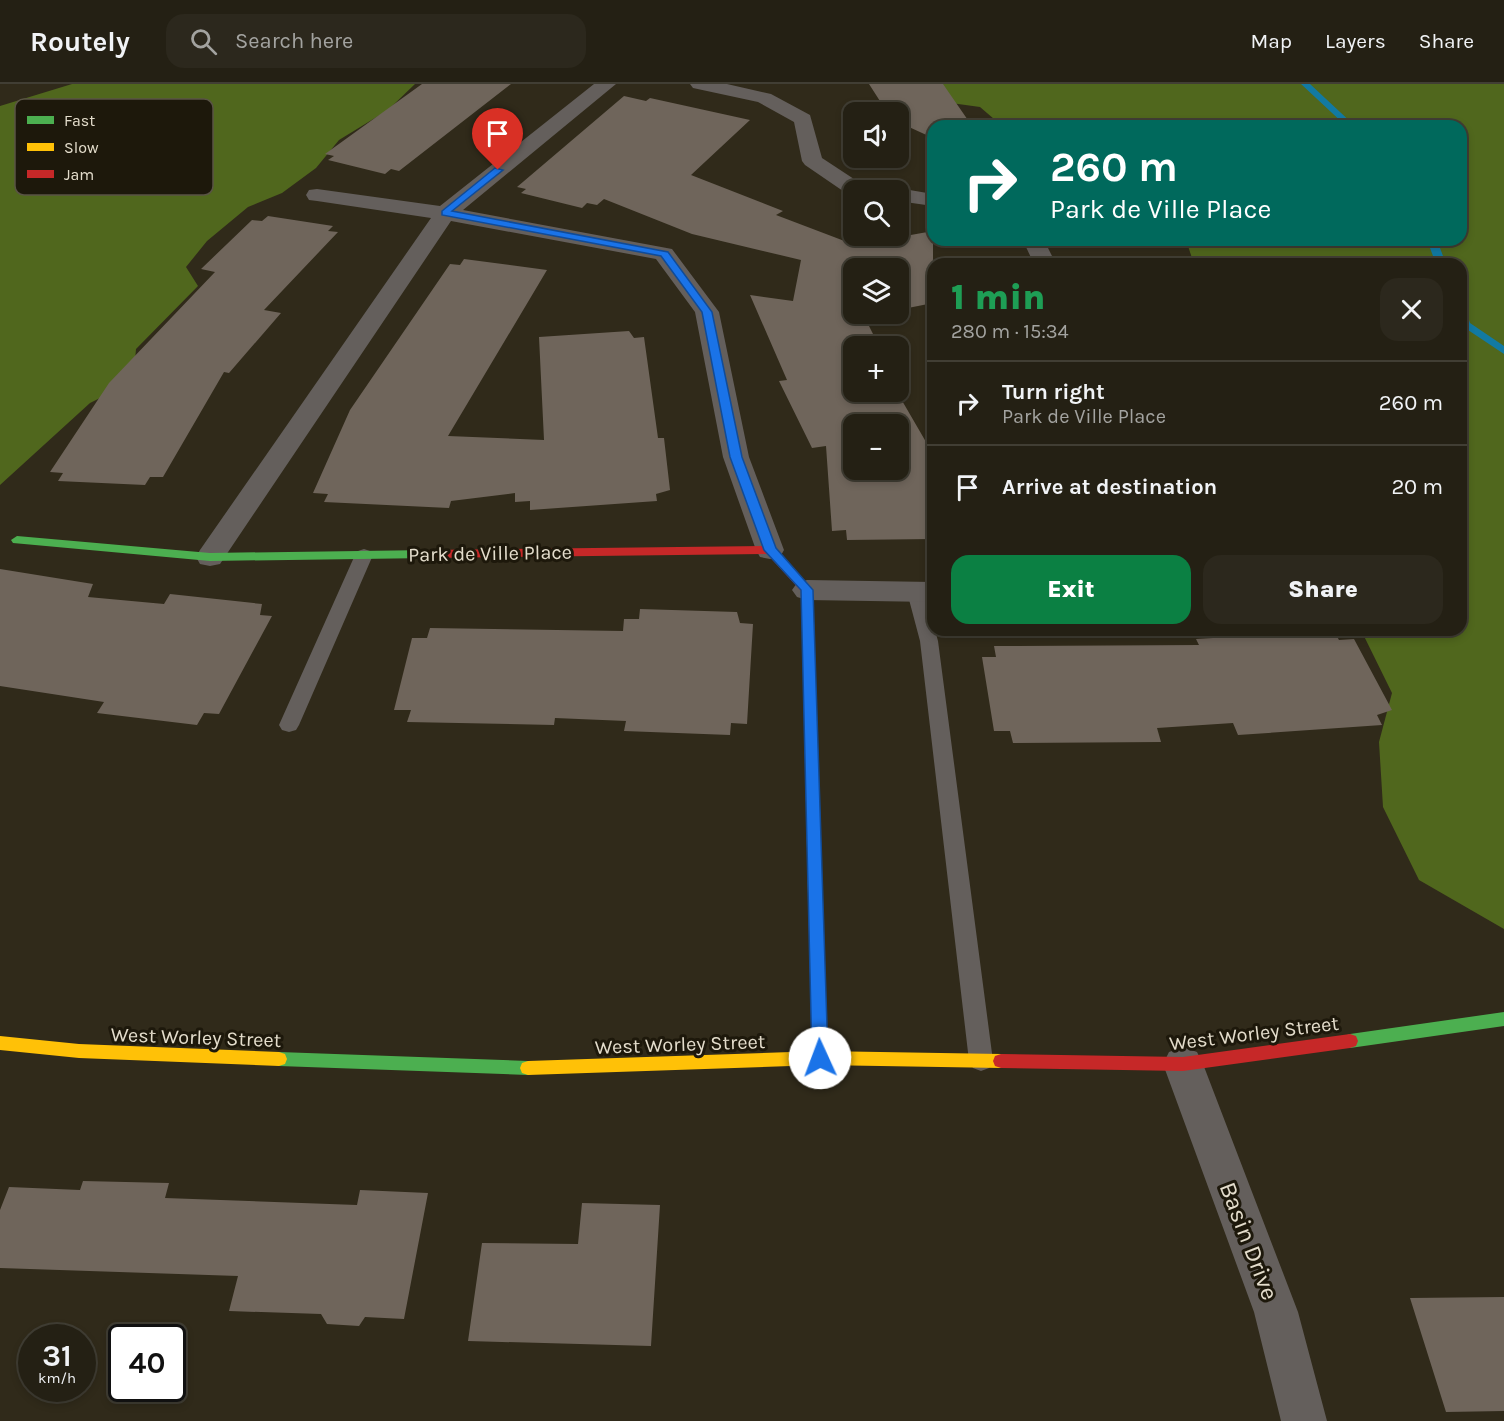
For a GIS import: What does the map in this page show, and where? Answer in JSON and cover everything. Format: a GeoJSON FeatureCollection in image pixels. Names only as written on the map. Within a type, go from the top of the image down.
{"type":"FeatureCollection","features":[{"type":"Feature","properties":{"kind":"street"},"geometry":{"type":"LineString","coordinates":[[210,557],[445,213],[606,84]]}},
{"type":"Feature","properties":{"kind":"street"},"geometry":{"type":"LineString","coordinates":[[700,84],[764,98],[803,120],[813,161],[843,181]]}},
{"type":"Feature","properties":{"kind":"street"},"geometry":{"type":"LineString","coordinates":[[317,195],[445,213],[664,254],[707,312],[736,457],[770,550],[807,590],[820,1058]]}},
{"type":"Feature","properties":{"kind":"street"},"geometry":{"type":"LineString","coordinates":[[909,196],[927,200]]}},
{"type":"Feature","properties":{"kind":"street","name":"Park de Ville Place"},"geometry":{"type":"LineString","coordinates":[[17,540],[210,557],[770,550]]}},
{"type":"Feature","properties":{"kind":"street"},"geometry":{"type":"LineString","coordinates":[[807,590],[925,592]]}},
{"type":"Feature","properties":{"kind":"street","name":"West Worley Street"},"geometry":{"type":"LineString","coordinates":[[0,1042],[79,1051],[504,1069],[820,1058],[1183,1064],[1504,1019]]}},
{"type":"Feature","properties":{"kind":"street","name":"Basin Drive"},"geometry":{"type":"LineString","coordinates":[[1183,1064],[1276,1312],[1304,1421]]}},
{"type":"Feature","properties":{"kind":"lane"},"geometry":{"type":"LineString","coordinates":[[289,726],[364,555]]}},
{"type":"Feature","properties":{"kind":"lane"},"geometry":{"type":"LineString","coordinates":[[925,592],[927,624]]}},
{"type":"Feature","properties":{"kind":"lane"},"geometry":{"type":"LineString","coordinates":[[928,636],[981,1061]]}},
{"type":"Feature","properties":{"kind":"green space"},"geometry":{"type":"Polygon","coordinates":[[[72,84],[415,84],[388,110],[339,140],[316,168],[282,193],[248,207],[207,241],[186,267],[198,286],[136,349],[134,372],[116,390],[90,403],[0,485],[0,106],[15,101],[15,195],[213,195],[213,99],[23,99],[72,84]]]}},
{"type":"Feature","properties":{"kind":"green space"},"geometry":{"type":"Polygon","coordinates":[[[906,84],[1504,84],[1504,929],[1419,880],[1383,807],[1379,742],[1392,693],[1364,636],[1467,636],[1467,258],[1192,258],[1188,246],[1467,246],[1467,120],[994,120],[980,107],[951,103],[906,84]]]}},
{"type":"Feature","properties":{"kind":"building"},"geometry":{"type":"Polygon","coordinates":[[[422,84],[511,84],[399,171],[391,169],[385,174],[328,160],[334,156],[325,154],[422,84]]]}},
{"type":"Feature","properties":{"kind":"building"},"geometry":{"type":"Polygon","coordinates":[[[869,84],[943,84],[968,120],[927,120],[927,135],[909,127],[909,102],[881,102],[869,84]]]}},
{"type":"Feature","properties":{"kind":"building"},"geometry":{"type":"Polygon","coordinates":[[[624,96],[646,101],[650,98],[750,120],[691,175],[783,211],[776,215],[843,240],[843,246],[909,246],[909,235],[927,232],[927,246],[933,246],[933,258],[927,258],[927,304],[909,308],[909,258],[843,258],[843,324],[868,324],[873,334],[843,336],[843,402],[903,402],[927,444],[927,539],[847,540],[846,530],[832,531],[826,446],[812,448],[779,381],[787,380],[750,295],[793,301],[801,260],[692,234],[604,199],[597,205],[587,203],[582,208],[521,193],[526,189],[517,187],[624,96]]]}},
{"type":"Feature","properties":{"kind":"building"},"geometry":{"type":"Polygon","coordinates":[[[268,216],[333,226],[328,231],[338,232],[264,310],[281,313],[229,373],[224,372],[163,477],[150,477],[145,485],[58,481],[63,473],[50,472],[109,383],[215,272],[201,269],[252,220],[262,221],[268,216]]]}},
{"type":"Feature","properties":{"kind":"building"},"geometry":{"type":"Polygon","coordinates":[[[464,259],[547,270],[448,436],[544,440],[539,337],[629,331],[634,338],[644,337],[658,438],[664,438],[670,490],[656,494],[657,501],[530,510],[530,501],[515,502],[515,493],[451,501],[449,508],[324,502],[328,494],[313,493],[350,410],[450,264],[460,265],[464,259]]]}},
{"type":"Feature","properties":{"kind":"building"},"geometry":{"type":"Polygon","coordinates":[[[0,569],[93,584],[88,597],[164,604],[170,594],[262,604],[260,615],[272,616],[219,714],[204,713],[197,725],[97,713],[104,702],[0,686],[0,569]]]}},
{"type":"Feature","properties":{"kind":"building"},"geometry":{"type":"Polygon","coordinates":[[[640,609],[737,612],[740,623],[753,624],[747,724],[731,723],[730,735],[624,731],[626,721],[555,718],[554,725],[407,722],[411,710],[394,710],[412,638],[427,638],[430,628],[623,631],[624,619],[639,619],[640,609]]]}},
{"type":"Feature","properties":{"kind":"building"},"geometry":{"type":"Polygon","coordinates":[[[1248,636],[1337,636],[1339,640],[1354,639],[1392,710],[1377,715],[1382,725],[1238,735],[1233,723],[1157,728],[1161,742],[1013,743],[1010,731],[994,731],[982,657],[996,657],[994,646],[1199,645],[1196,639],[1248,636]]]}},
{"type":"Feature","properties":{"kind":"building"},"geometry":{"type":"Polygon","coordinates":[[[83,1181],[169,1183],[165,1198],[357,1205],[360,1190],[428,1193],[404,1319],[365,1317],[359,1326],[327,1324],[321,1314],[229,1311],[238,1276],[0,1268],[0,1210],[9,1187],[80,1190],[83,1181]]]}},
{"type":"Feature","properties":{"kind":"building"},"geometry":{"type":"Polygon","coordinates":[[[582,1203],[660,1205],[651,1346],[468,1341],[482,1243],[578,1244],[582,1203]]]}},
{"type":"Feature","properties":{"kind":"building"},"geometry":{"type":"Polygon","coordinates":[[[1504,1297],[1504,1411],[1446,1412],[1410,1298],[1504,1297]]]}},
{"type":"Feature","properties":{"kind":"waterway"},"geometry":{"type":"LineString","coordinates":[[1305,84],[1344,120]]}},
{"type":"Feature","properties":{"kind":"waterway"},"geometry":{"type":"LineString","coordinates":[[1434,246],[1439,258]]}},
{"type":"Feature","properties":{"kind":"waterway"},"geometry":{"type":"LineString","coordinates":[[1467,325],[1504,351]]}},
{"type":"Feature","properties":{"kind":"traffic: fast"},"geometry":{"type":"LineString","coordinates":[[17,540],[210,557],[429,554]]}},
{"type":"Feature","properties":{"kind":"traffic: fast"},"geometry":{"type":"LineString","coordinates":[[1350,1041],[1504,1019]]}},
{"type":"Feature","properties":{"kind":"traffic: fast"},"geometry":{"type":"LineString","coordinates":[[279,1059],[528,1068]]}},
{"type":"Feature","properties":{"kind":"traffic: slow"},"geometry":{"type":"LineString","coordinates":[[808,623],[815,893]]}},
{"type":"Feature","properties":{"kind":"traffic: slow"},"geometry":{"type":"LineString","coordinates":[[0,1043],[79,1051],[279,1059]]}},
{"type":"Feature","properties":{"kind":"traffic: slow"},"geometry":{"type":"LineString","coordinates":[[528,1068],[820,1058],[1001,1061]]}},
{"type":"Feature","properties":{"kind":"traffic: jam"},"geometry":{"type":"LineString","coordinates":[[429,554],[770,550],[807,590],[808,623]]}},
{"type":"Feature","properties":{"kind":"traffic: jam"},"geometry":{"type":"LineString","coordinates":[[815,893],[820,1058]]}},
{"type":"Feature","properties":{"kind":"traffic: jam"},"geometry":{"type":"LineString","coordinates":[[1001,1061],[1183,1064],[1350,1041]]}},
{"type":"Feature","properties":{"kind":"route"},"geometry":{"type":"LineString","coordinates":[[498,170],[445,213],[664,254],[707,312],[736,457],[770,550],[807,590],[820,1058]]}}]}
